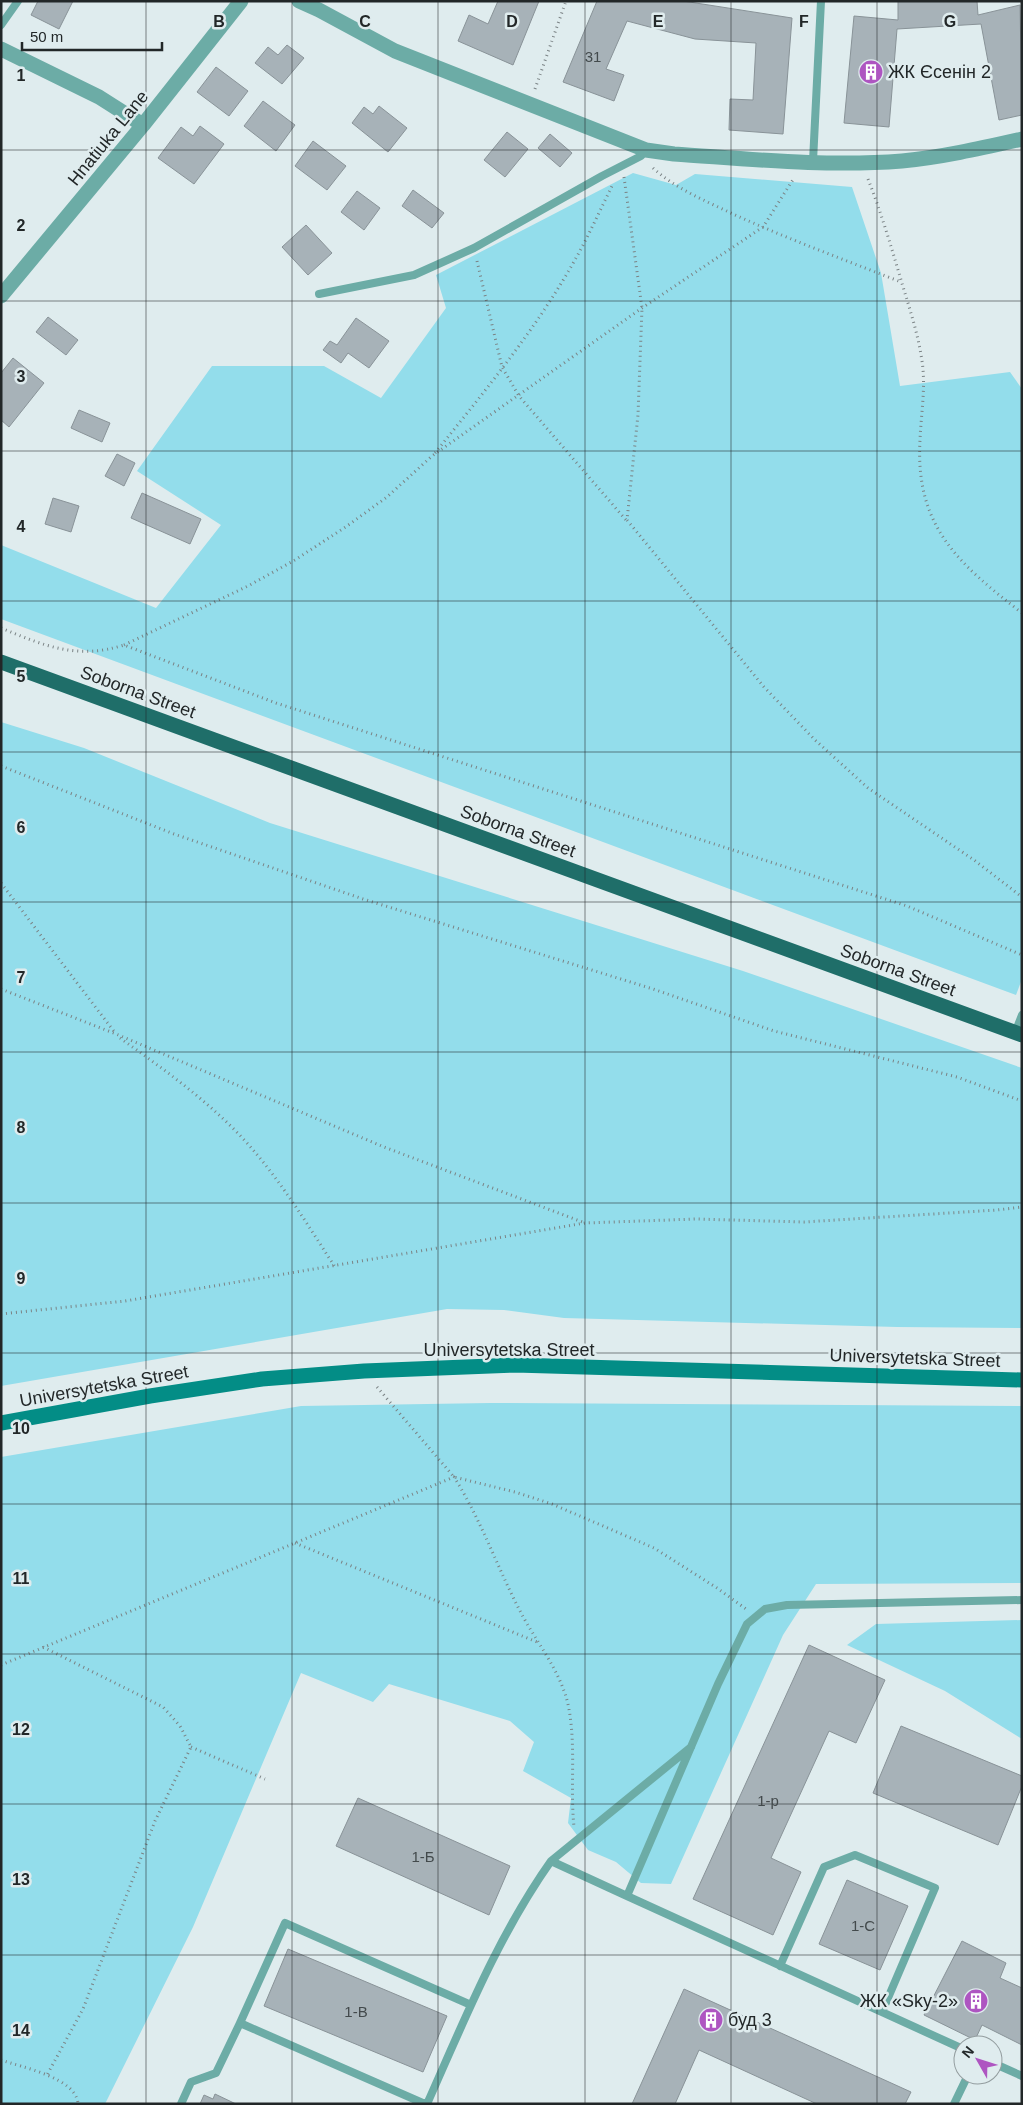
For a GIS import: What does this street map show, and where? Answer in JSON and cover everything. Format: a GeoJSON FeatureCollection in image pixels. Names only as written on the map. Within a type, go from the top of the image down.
{"type":"FeatureCollection","features":[{"type":"Feature","properties":{"kind":"main road","name":"Soborna Street"},"geometry":{"type":"LineString","coordinates":[[1,662],[1018,1034]]}},
{"type":"Feature","properties":{"kind":"main road","name":"Universytetska Street"},"geometry":{"type":"LineString","coordinates":[[1,1423],[150,1396],[262,1379],[364,1371],[515,1365],[1022,1380]]}},
{"type":"Feature","properties":{"kind":"street","name":"Hnatiuka Lane"},"geometry":{"type":"LineString","coordinates":[[1,296],[143,125],[241,1]]}},
{"type":"Feature","properties":{"kind":"street"},"geometry":{"type":"LineString","coordinates":[[299,1],[395,51],[529,104],[644,153],[809,161],[902,161],[946,155],[1022,140]]}},
{"type":"Feature","properties":{"kind":"street"},"geometry":{"type":"LineString","coordinates":[[1,49],[99,97],[143,125]]}},
{"type":"Feature","properties":{"kind":"lane"},"geometry":{"type":"LineString","coordinates":[[1,25],[18,1]]}},
{"type":"Feature","properties":{"kind":"lane"},"geometry":{"type":"LineString","coordinates":[[809,161],[821,1]]}},
{"type":"Feature","properties":{"kind":"lane"},"geometry":{"type":"LineString","coordinates":[[319,294],[414,275],[474,248],[644,153]]}},
{"type":"Feature","properties":{"kind":"lane"},"geometry":{"type":"LineString","coordinates":[[1018,1034],[1022,1015]]}},
{"type":"Feature","properties":{"kind":"lane"},"geometry":{"type":"LineString","coordinates":[[627,1896],[733,1652],[748,1624],[755,1616],[765,1609],[787,1605],[1022,1600]]}},
{"type":"Feature","properties":{"kind":"lane"},"geometry":{"type":"LineString","coordinates":[[240,2023],[426,2104],[471,2005],[510,1927],[528,1893],[551,1861],[692,1747]]}},
{"type":"Feature","properties":{"kind":"lane"},"geometry":{"type":"LineString","coordinates":[[780,1966],[824,1867],[855,1855],[935,1888],[882,2012]]}},
{"type":"Feature","properties":{"kind":"lane"},"geometry":{"type":"LineString","coordinates":[[551,1861],[953,2044]]}},
{"type":"Feature","properties":{"kind":"lane"},"geometry":{"type":"LineString","coordinates":[[181,2104],[191,2082],[216,2073],[285,1922],[471,2005]]}},
{"type":"Feature","properties":{"kind":"lane"},"geometry":{"type":"LineString","coordinates":[[1003,2067],[1022,2076]]}},
{"type":"Feature","properties":{"kind":"lane"},"geometry":{"type":"LineString","coordinates":[[954,2104],[963,2085]]}},
{"type":"Feature","properties":{"kind":"path"},"geometry":{"type":"LineString","coordinates":[[529,104],[566,1]]}},
{"type":"Feature","properties":{"kind":"path"},"geometry":{"type":"LineString","coordinates":[[644,153],[659,174],[682,188],[763,227],[902,283]]}},
{"type":"Feature","properties":{"kind":"path"},"geometry":{"type":"LineString","coordinates":[[1,628],[64,651],[101,651],[124,645],[248,586],[295,560],[387,497],[432,456],[642,308],[763,227],[809,161]]}},
{"type":"Feature","properties":{"kind":"path"},"geometry":{"type":"LineString","coordinates":[[861,162],[878,206],[917,333],[923,363],[920,468],[923,493],[933,522],[965,566],[1022,613]]}},
{"type":"Feature","properties":{"kind":"path"},"geometry":{"type":"LineString","coordinates":[[622,166],[642,308],[638,415],[627,520]]}},
{"type":"Feature","properties":{"kind":"path"},"geometry":{"type":"LineString","coordinates":[[432,456],[502,367],[550,300],[576,258],[622,166]]}},
{"type":"Feature","properties":{"kind":"path"},"geometry":{"type":"LineString","coordinates":[[474,248],[502,367],[519,396],[627,520],[764,687],[815,740],[868,788],[974,860],[1022,897]]}},
{"type":"Feature","properties":{"kind":"path"},"geometry":{"type":"LineString","coordinates":[[124,645],[276,703],[907,906],[1022,955]]}},
{"type":"Feature","properties":{"kind":"path"},"geometry":{"type":"LineString","coordinates":[[1,766],[174,834],[363,899],[653,989],[774,1031],[957,1077],[1022,1101]]}},
{"type":"Feature","properties":{"kind":"path"},"geometry":{"type":"LineString","coordinates":[[1,883],[116,1034],[172,1076],[225,1120],[258,1156],[289,1197],[335,1267]]}},
{"type":"Feature","properties":{"kind":"path"},"geometry":{"type":"LineString","coordinates":[[1,989],[116,1034],[384,1147],[585,1223]]}},
{"type":"Feature","properties":{"kind":"path"},"geometry":{"type":"LineString","coordinates":[[1,1314],[125,1301],[335,1267],[585,1223],[696,1218],[804,1222],[1022,1208]]}},
{"type":"Feature","properties":{"kind":"path"},"geometry":{"type":"LineString","coordinates":[[364,1371],[454,1477],[466,1496],[519,1609],[559,1678],[569,1708],[573,1750],[576,1840]]}},
{"type":"Feature","properties":{"kind":"path"},"geometry":{"type":"LineString","coordinates":[[1,1664],[454,1477],[515,1492],[552,1504],[654,1548],[718,1588],[755,1616]]}},
{"type":"Feature","properties":{"kind":"path"},"geometry":{"type":"LineString","coordinates":[[295,1543],[538,1642]]}},
{"type":"Feature","properties":{"kind":"path"},"geometry":{"type":"LineString","coordinates":[[43,1647],[163,1706],[180,1726],[191,1747],[266,1778]]}},
{"type":"Feature","properties":{"kind":"path"},"geometry":{"type":"LineString","coordinates":[[46,2074],[83,2009],[154,1821],[191,1747]]}},
{"type":"Feature","properties":{"kind":"path"},"geometry":{"type":"LineString","coordinates":[[1,2060],[46,2074],[58,2080],[73,2091],[78,2098],[78,2104]]}},
{"type":"Feature","properties":{"kind":"shaded area"},"geometry":{"type":"Polygon","coordinates":[[[633,173],[676,185],[695,174],[852,187],[881,273],[900,386],[1010,372],[1022,389],[1022,979],[1016,995],[1,619],[1,545],[156,608],[221,525],[137,471],[212,366],[324,366],[381,398],[446,308],[436,275],[633,173]]]}},
{"type":"Feature","properties":{"kind":"shaded area"},"geometry":{"type":"Polygon","coordinates":[[[1,722],[84,748],[270,823],[743,971],[1022,1068],[1022,1328],[897,1327],[564,1318],[504,1310],[447,1309],[1,1386],[1,722]]]}},
{"type":"Feature","properties":{"kind":"shaded area"},"geometry":{"type":"Polygon","coordinates":[[[490,1403],[1022,1406],[1022,1583],[816,1584],[783,1635],[671,1884],[641,1883],[616,1862],[588,1850],[568,1823],[571,1798],[523,1771],[534,1742],[510,1721],[389,1684],[373,1702],[301,1673],[193,1927],[105,2104],[1,2104],[1,1457],[301,1406],[490,1403]]]}},
{"type":"Feature","properties":{"kind":"shaded area"},"geometry":{"type":"Polygon","coordinates":[[[1022,1620],[1022,1739],[945,1691],[847,1645],[876,1624],[1022,1620]]]}},
{"type":"Feature","properties":{"kind":"building"},"geometry":{"type":"Polygon","coordinates":[[[38,1],[73,1],[59,29],[31,15],[38,1]]]}},
{"type":"Feature","properties":{"kind":"building"},"geometry":{"type":"Polygon","coordinates":[[[498,1],[539,1],[513,65],[458,41],[469,15],[488,24],[498,1]]]}},
{"type":"Feature","properties":{"kind":"building"},"geometry":{"type":"Polygon","coordinates":[[[597,1],[683,1],[792,18],[783,134],[729,130],[730,99],[753,100],[756,43],[695,39],[627,21],[606,69],[624,75],[614,101],[563,82],[597,1]]]}},
{"type":"Feature","properties":{"kind":"building","name":"ЖК Єсенін 2"},"geometry":{"type":"Polygon","coordinates":[[[898,1],[977,1],[978,15],[1020,5],[1022,115],[999,120],[981,24],[897,29],[889,127],[844,123],[854,16],[898,20],[898,1]]]}},
{"type":"Feature","properties":{"kind":"building"},"geometry":{"type":"Polygon","coordinates":[[[287,45],[304,58],[282,84],[255,63],[268,47],[278,55],[287,45]]]}},
{"type":"Feature","properties":{"kind":"building"},"geometry":{"type":"Polygon","coordinates":[[[216,67],[248,91],[229,116],[197,92],[216,67]]]}},
{"type":"Feature","properties":{"kind":"building"},"geometry":{"type":"Polygon","coordinates":[[[263,101],[295,125],[276,151],[244,126],[263,101]]]}},
{"type":"Feature","properties":{"kind":"building"},"geometry":{"type":"Polygon","coordinates":[[[379,106],[407,128],[388,152],[352,123],[364,107],[373,114],[379,106]]]}},
{"type":"Feature","properties":{"kind":"building"},"geometry":{"type":"Polygon","coordinates":[[[200,126],[224,144],[194,184],[158,158],[181,127],[193,136],[200,126]]]}},
{"type":"Feature","properties":{"kind":"building"},"geometry":{"type":"Polygon","coordinates":[[[507,132],[528,149],[505,177],[484,160],[507,132]]]}},
{"type":"Feature","properties":{"kind":"building"},"geometry":{"type":"Polygon","coordinates":[[[550,134],[572,153],[560,167],[538,148],[550,134]]]}},
{"type":"Feature","properties":{"kind":"building"},"geometry":{"type":"Polygon","coordinates":[[[313,141],[346,166],[327,190],[295,166],[313,141]]]}},
{"type":"Feature","properties":{"kind":"building"},"geometry":{"type":"Polygon","coordinates":[[[413,190],[444,213],[432,228],[402,206],[413,190]]]}},
{"type":"Feature","properties":{"kind":"building"},"geometry":{"type":"Polygon","coordinates":[[[357,191],[380,208],[364,230],[341,212],[357,191]]]}},
{"type":"Feature","properties":{"kind":"building"},"geometry":{"type":"Polygon","coordinates":[[[306,225],[332,253],[308,275],[282,247],[306,225]]]}},
{"type":"Feature","properties":{"kind":"building"},"geometry":{"type":"Polygon","coordinates":[[[48,317],[78,340],[66,355],[36,332],[48,317]]]}},
{"type":"Feature","properties":{"kind":"building"},"geometry":{"type":"Polygon","coordinates":[[[356,318],[389,341],[369,368],[348,353],[341,363],[323,350],[330,341],[337,345],[356,318]]]}},
{"type":"Feature","properties":{"kind":"building"},"geometry":{"type":"Polygon","coordinates":[[[13,358],[44,383],[9,427],[1,420],[1,373],[13,358]]]}},
{"type":"Feature","properties":{"kind":"building"},"geometry":{"type":"Polygon","coordinates":[[[79,410],[110,423],[102,442],[71,428],[79,410]]]}},
{"type":"Feature","properties":{"kind":"building"},"geometry":{"type":"Polygon","coordinates":[[[117,454],[135,463],[124,486],[105,476],[117,454]]]}},
{"type":"Feature","properties":{"kind":"building"},"geometry":{"type":"Polygon","coordinates":[[[142,493],[201,519],[190,544],[131,518],[142,493]]]}},
{"type":"Feature","properties":{"kind":"building"},"geometry":{"type":"Polygon","coordinates":[[[53,498],[79,506],[71,532],[45,524],[53,498]]]}},
{"type":"Feature","properties":{"kind":"building"},"geometry":{"type":"Polygon","coordinates":[[[809,1645],[885,1680],[856,1743],[829,1731],[771,1858],[801,1872],[773,1935],[693,1899],[809,1645]]]}},
{"type":"Feature","properties":{"kind":"building"},"geometry":{"type":"Polygon","coordinates":[[[901,1726],[1022,1776],[1022,1786],[998,1845],[873,1793],[901,1726]]]}},
{"type":"Feature","properties":{"kind":"building"},"geometry":{"type":"Polygon","coordinates":[[[358,1798],[510,1866],[489,1915],[336,1846],[358,1798]]]}},
{"type":"Feature","properties":{"kind":"building"},"geometry":{"type":"Polygon","coordinates":[[[847,1880],[908,1906],[880,1970],[819,1944],[847,1880]]]}},
{"type":"Feature","properties":{"kind":"building","name":"ЖК «Sky-2»"},"geometry":{"type":"Polygon","coordinates":[[[962,1941],[1006,1963],[1000,1978],[1022,1988],[1022,2045],[982,2025],[977,2035],[965,2035],[924,2015],[962,1941]]]}},
{"type":"Feature","properties":{"kind":"building"},"geometry":{"type":"Polygon","coordinates":[[[288,1949],[447,2016],[423,2072],[264,2006],[288,1949]]]}},
{"type":"Feature","properties":{"kind":"building","name":"буд 3"},"geometry":{"type":"Polygon","coordinates":[[[684,1989],[911,2092],[905,2104],[817,2104],[699,2050],[675,2104],[632,2104],[684,1989]]]}},
{"type":"Feature","properties":{"kind":"building"},"geometry":{"type":"Polygon","coordinates":[[[215,2094],[236,2104],[200,2104],[204,2095],[213,2099],[215,2094]]]}},
{"type":"Feature","properties":{"kind":"place","name":"ЖК Єсенін 2"},"geometry":{"type":"Point","coordinates":[871,72]}},
{"type":"Feature","properties":{"kind":"place","name":"ЖК «Sky-2»"},"geometry":{"type":"Point","coordinates":[976,2001]}},
{"type":"Feature","properties":{"kind":"place","name":"буд 3"},"geometry":{"type":"Point","coordinates":[711,2020]}}]}
